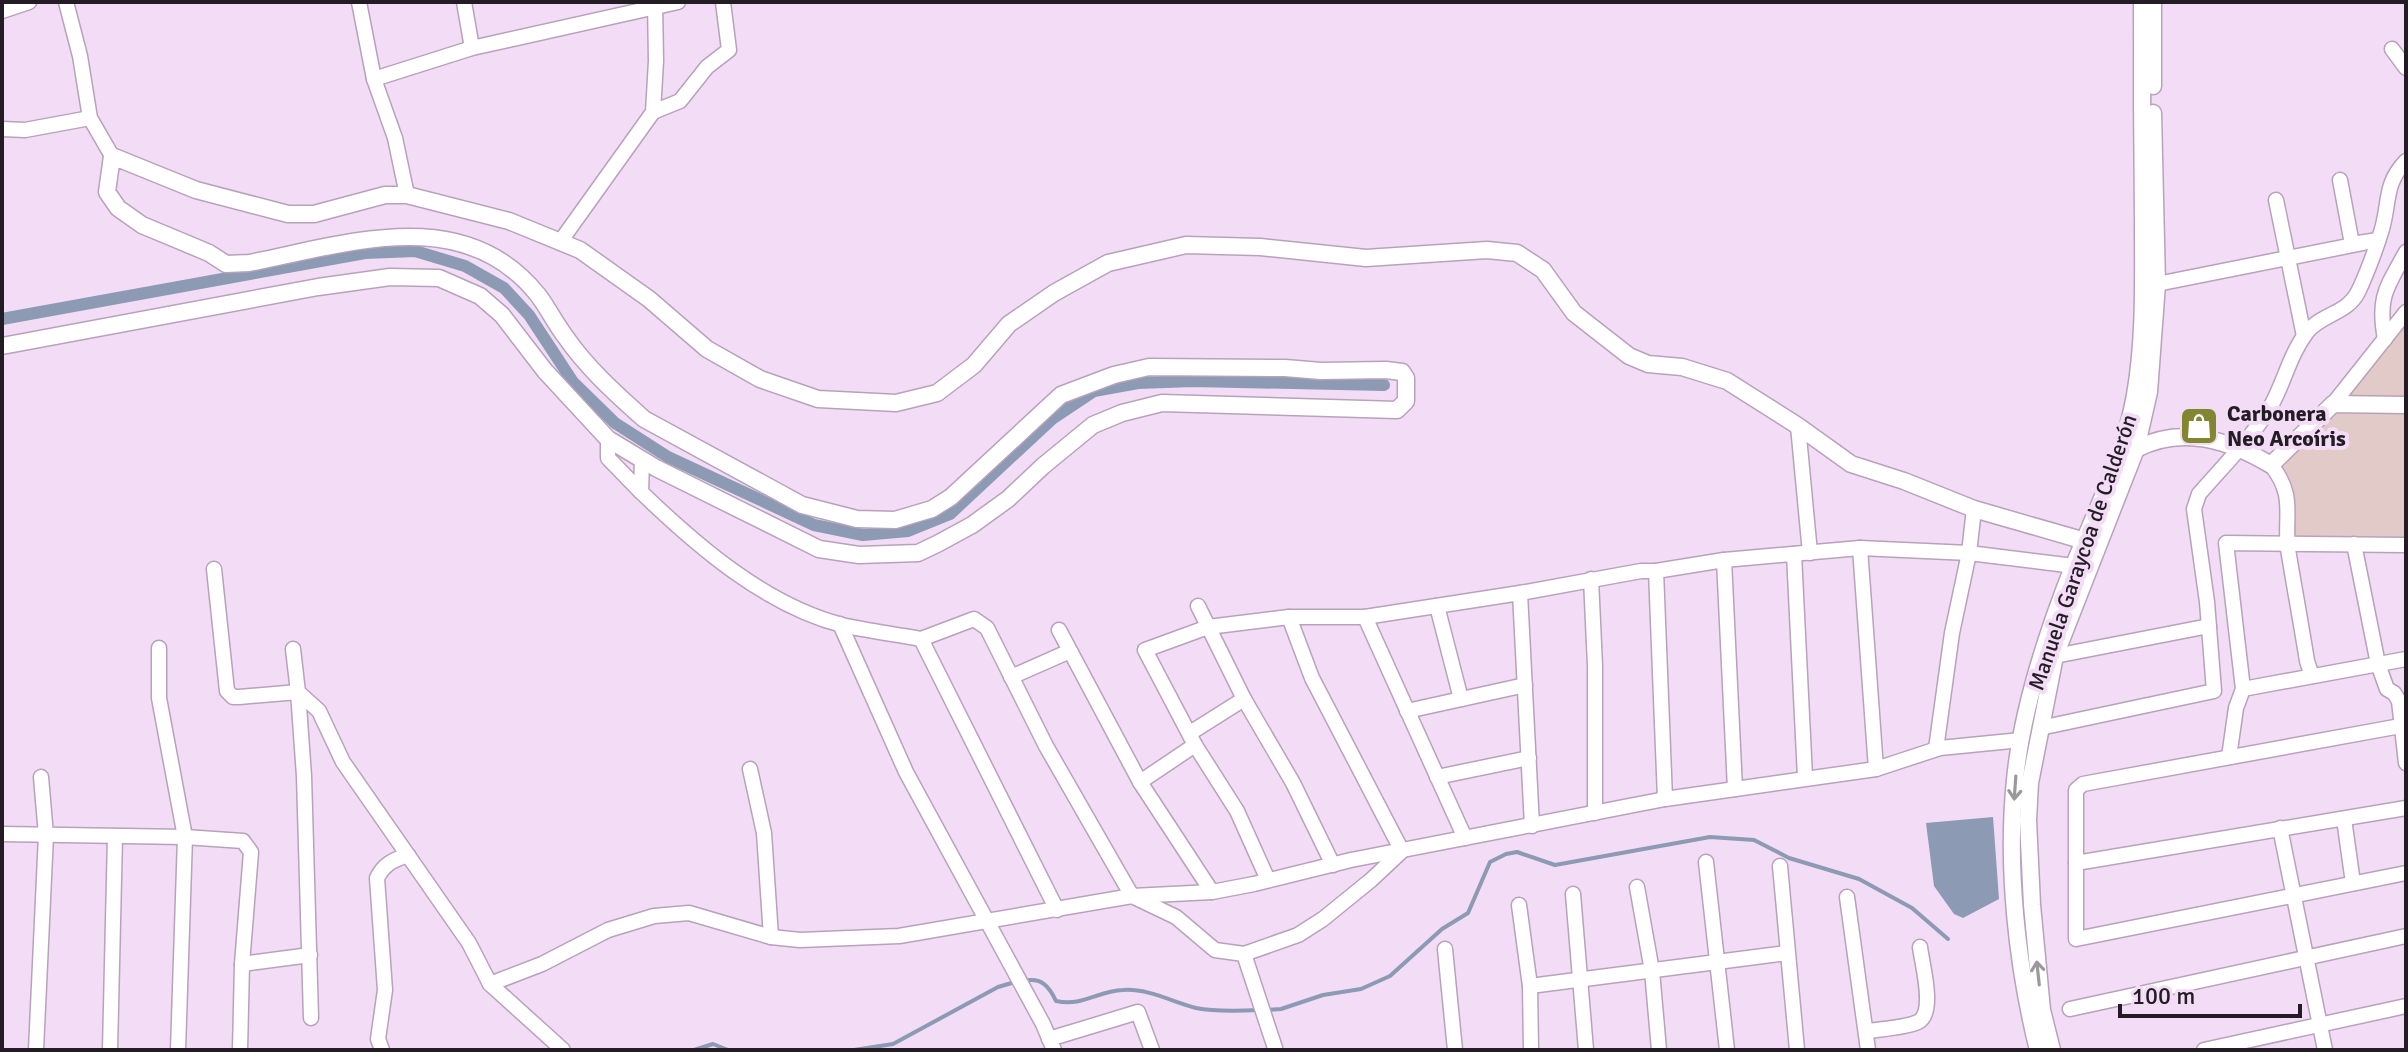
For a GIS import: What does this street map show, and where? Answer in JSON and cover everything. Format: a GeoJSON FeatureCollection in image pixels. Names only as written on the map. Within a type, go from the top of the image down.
{"type":"FeatureCollection","features":[{"type":"Feature","properties":{"kind":"street"},"geometry":{"type":"LineString","coordinates":[[2,11],[29,2]]}},
{"type":"Feature","properties":{"kind":"street"},"geometry":{"type":"LineString","coordinates":[[66,2],[80,56],[90,118],[112,156],[196,190],[288,214],[314,214],[385,195],[407,195],[509,221],[580,250],[649,299],[707,349],[760,379],[818,399],[896,403],[937,393],[974,365],[1009,324],[1054,293],[1108,263],[1186,245],[1260,247],[1366,258],[1487,250],[1517,253],[1543,270],[1574,313],[1629,356],[1648,364],[1682,367],[1727,381],[1851,464],[1974,509],[2085,541]]}},
{"type":"Feature","properties":{"kind":"street"},"geometry":{"type":"LineString","coordinates":[[359,2],[374,79],[395,138],[407,195]]}},
{"type":"Feature","properties":{"kind":"street"},"geometry":{"type":"LineString","coordinates":[[464,2],[472,48]]}},
{"type":"Feature","properties":{"kind":"street"},"geometry":{"type":"LineString","coordinates":[[374,79],[472,48],[678,2]]}},
{"type":"Feature","properties":{"kind":"street"},"geometry":{"type":"LineString","coordinates":[[560,242],[653,112],[680,101],[707,67],[729,50],[723,2]]}},
{"type":"Feature","properties":{"kind":"street","name":"Manuela Garaycoa de Calderón"},"geometry":{"type":"LineString","coordinates":[[2038,1050],[2023,981],[2016,906],[2012,836],[2015,779],[2042,654],[2127,436],[2136,393],[2143,281],[2142,2]]}},
{"type":"Feature","properties":{"kind":"street","name":"Manuela Garaycoa de Calderón"},"geometry":{"type":"LineString","coordinates":[[2052,1050],[2042,1010],[2037,960],[2028,820],[2030,783],[2055,656],[2136,449],[2144,419],[2153,358],[2157,284],[2153,2]]}},
{"type":"Feature","properties":{"kind":"street"},"geometry":{"type":"LineString","coordinates":[[653,112],[655,5]]}},
{"type":"Feature","properties":{"kind":"street"},"geometry":{"type":"LineString","coordinates":[[2392,49],[2406,68]]}},
{"type":"Feature","properties":{"kind":"street"},"geometry":{"type":"LineString","coordinates":[[2,129],[25,130],[90,118]]}},
{"type":"Feature","properties":{"kind":"street"},"geometry":{"type":"LineString","coordinates":[[2,346],[318,287],[390,277],[439,278],[480,296],[502,315],[545,371],[608,439],[642,460],[819,549],[859,555],[918,553],[972,525],[1008,499],[1093,425],[1122,413],[1162,403],[1397,410],[1406,401],[1406,378],[1402,372],[1220,366],[1149,367],[1114,375],[1061,395],[951,497],[932,509],[895,520],[857,519],[802,505],[644,419],[566,338],[538,294],[508,265],[476,247],[424,235],[388,237],[249,263],[226,264],[209,253],[142,225],[118,208],[107,192],[112,156]]}},
{"type":"Feature","properties":{"kind":"street"},"geometry":{"type":"LineString","coordinates":[[2040,728],[2214,691],[2194,509],[2199,494],[2240,447],[2273,402],[2291,357],[2304,336],[2314,324],[2353,302],[2378,240],[2388,190],[2406,161]]}},
{"type":"Feature","properties":{"kind":"street"},"geometry":{"type":"LineString","coordinates":[[2340,180],[2352,244]]}},
{"type":"Feature","properties":{"kind":"street"},"geometry":{"type":"LineString","coordinates":[[2276,200],[2304,336]]}},
{"type":"Feature","properties":{"kind":"street"},"geometry":{"type":"LineString","coordinates":[[2157,284],[2378,240]]}},
{"type":"Feature","properties":{"kind":"street"},"geometry":{"type":"LineString","coordinates":[[2385,339],[2382,303],[2392,274],[2406,252]]}},
{"type":"Feature","properties":{"kind":"street"},"geometry":{"type":"LineString","coordinates":[[2271,465],[2333,404],[2406,312]]}},
{"type":"Feature","properties":{"kind":"street"},"geometry":{"type":"LineString","coordinates":[[2333,404],[2406,405]]}},
{"type":"Feature","properties":{"kind":"street"},"geometry":{"type":"LineString","coordinates":[[2144,419],[2153,430],[2174,437]]}},
{"type":"Feature","properties":{"kind":"street"},"geometry":{"type":"LineString","coordinates":[[1798,426],[1810,553]]}},
{"type":"Feature","properties":{"kind":"street"},"geometry":{"type":"LineString","coordinates":[[2136,449],[2160,439],[2203,438],[2240,447],[2271,465],[2281,479],[2288,498],[2288,544],[2312,676]]}},
{"type":"Feature","properties":{"kind":"street"},"geometry":{"type":"LineString","coordinates":[[608,439],[608,458],[673,523],[736,575],[793,605],[840,624],[921,639],[974,619],[980,621],[987,628],[1083,814],[1132,896],[1176,917],[1215,950],[1244,954],[1298,935],[1323,919],[1402,851]]}},
{"type":"Feature","properties":{"kind":"street"},"geometry":{"type":"LineString","coordinates":[[641,492],[642,460]]}},
{"type":"Feature","properties":{"kind":"street"},"geometry":{"type":"LineString","coordinates":[[1936,749],[1974,509]]}},
{"type":"Feature","properties":{"kind":"street"},"geometry":{"type":"LineString","coordinates":[[2229,757],[2236,708],[2243,689],[2226,543],[2406,545]]}},
{"type":"Feature","properties":{"kind":"street"},"geometry":{"type":"LineString","coordinates":[[2354,544],[2378,664],[2387,689],[2399,701],[2406,763]]}},
{"type":"Feature","properties":{"kind":"street"},"geometry":{"type":"LineString","coordinates":[[1860,548],[1876,769]]}},
{"type":"Feature","properties":{"kind":"street"},"geometry":{"type":"LineString","coordinates":[[1268,880],[1237,811],[1192,739],[1145,650],[1208,627],[1289,617],[1365,617],[1724,560],[1860,548],[1969,553],[2074,566]]}},
{"type":"Feature","properties":{"kind":"street"},"geometry":{"type":"LineString","coordinates":[[1794,554],[1805,777]]}},
{"type":"Feature","properties":{"kind":"street"},"geometry":{"type":"LineString","coordinates":[[1724,560],[1735,789]]}},
{"type":"Feature","properties":{"kind":"street"},"geometry":{"type":"LineString","coordinates":[[214,569],[227,691],[233,697],[298,692],[319,711],[343,762],[469,943],[490,984],[563,1050]]}},
{"type":"Feature","properties":{"kind":"street"},"geometry":{"type":"LineString","coordinates":[[1656,571],[1665,799]]}},
{"type":"Feature","properties":{"kind":"street"},"geometry":{"type":"LineString","coordinates":[[1591,579],[1595,666],[1595,813]]}},
{"type":"Feature","properties":{"kind":"street"},"geometry":{"type":"LineString","coordinates":[[1520,593],[1532,826]]}},
{"type":"Feature","properties":{"kind":"street"},"geometry":{"type":"LineString","coordinates":[[1198,606],[1244,699],[1293,783],[1333,865]]}},
{"type":"Feature","properties":{"kind":"street"},"geometry":{"type":"LineString","coordinates":[[1437,606],[1461,699]]}},
{"type":"Feature","properties":{"kind":"street"},"geometry":{"type":"LineString","coordinates":[[1289,617],[1312,678],[1402,851]]}},
{"type":"Feature","properties":{"kind":"street"},"geometry":{"type":"LineString","coordinates":[[1365,617],[1465,838]]}},
{"type":"Feature","properties":{"kind":"street"},"geometry":{"type":"LineString","coordinates":[[840,624],[906,772],[1051,1044],[1138,1012],[1152,1050]]}},
{"type":"Feature","properties":{"kind":"street"},"geometry":{"type":"LineString","coordinates":[[2055,656],[2209,626]]}},
{"type":"Feature","properties":{"kind":"street"},"geometry":{"type":"LineString","coordinates":[[1059,630],[1140,782],[1212,892]]}},
{"type":"Feature","properties":{"kind":"street"},"geometry":{"type":"LineString","coordinates":[[921,639],[1057,910]]}},
{"type":"Feature","properties":{"kind":"street"},"geometry":{"type":"LineString","coordinates":[[159,648],[159,698],[185,837],[178,1050]]}},
{"type":"Feature","properties":{"kind":"street"},"geometry":{"type":"LineString","coordinates":[[293,649],[298,692],[311,1018]]}},
{"type":"Feature","properties":{"kind":"street"},"geometry":{"type":"LineString","coordinates":[[1011,677],[1070,651]]}},
{"type":"Feature","properties":{"kind":"street"},"geometry":{"type":"LineString","coordinates":[[2243,689],[2406,659]]}},
{"type":"Feature","properties":{"kind":"street"},"geometry":{"type":"LineString","coordinates":[[1407,711],[1525,685]]}},
{"type":"Feature","properties":{"kind":"street"},"geometry":{"type":"LineString","coordinates":[[1140,782],[1244,699]]}},
{"type":"Feature","properties":{"kind":"street"},"geometry":{"type":"LineString","coordinates":[[2404,725],[2083,784],[2076,790],[2076,939],[2406,873]]}},
{"type":"Feature","properties":{"kind":"street"},"geometry":{"type":"LineString","coordinates":[[490,984],[542,964],[608,930],[654,916],[689,913],[771,937],[800,940],[899,936],[1132,896],[1212,892],[1665,799],[1876,769],[1936,749],[2021,740]]}},
{"type":"Feature","properties":{"kind":"street"},"geometry":{"type":"LineString","coordinates":[[1437,777],[1529,758]]}},
{"type":"Feature","properties":{"kind":"street"},"geometry":{"type":"LineString","coordinates":[[750,769],[764,833],[771,937]]}},
{"type":"Feature","properties":{"kind":"street"},"geometry":{"type":"LineString","coordinates":[[36,1050],[46,835],[41,777]]}},
{"type":"Feature","properties":{"kind":"street"},"geometry":{"type":"LineString","coordinates":[[2076,863],[2406,808]]}},
{"type":"Feature","properties":{"kind":"street"},"geometry":{"type":"LineString","coordinates":[[2344,819],[2353,883]]}},
{"type":"Feature","properties":{"kind":"street"},"geometry":{"type":"LineString","coordinates":[[2280,828],[2325,1050]]}},
{"type":"Feature","properties":{"kind":"street"},"geometry":{"type":"LineString","coordinates":[[2,834],[243,841],[251,852],[242,964],[240,1050]]}},
{"type":"Feature","properties":{"kind":"street"},"geometry":{"type":"LineString","coordinates":[[110,1050],[115,836]]}},
{"type":"Feature","properties":{"kind":"street"},"geometry":{"type":"LineString","coordinates":[[382,1050],[378,1039],[385,990],[377,878],[382,868],[408,855]]}},
{"type":"Feature","properties":{"kind":"street"},"geometry":{"type":"LineString","coordinates":[[1706,862],[1727,1050]]}},
{"type":"Feature","properties":{"kind":"street"},"geometry":{"type":"LineString","coordinates":[[1780,866],[1797,1050]]}},
{"type":"Feature","properties":{"kind":"street"},"geometry":{"type":"LineString","coordinates":[[1637,887],[1652,971],[1659,1050]]}},
{"type":"Feature","properties":{"kind":"street"},"geometry":{"type":"LineString","coordinates":[[1573,894],[1586,1050]]}},
{"type":"Feature","properties":{"kind":"street"},"geometry":{"type":"LineString","coordinates":[[1847,897],[1868,1050]]}},
{"type":"Feature","properties":{"kind":"street"},"geometry":{"type":"LineString","coordinates":[[1519,905],[1530,986],[1531,1050]]}},
{"type":"Feature","properties":{"kind":"street"},"geometry":{"type":"LineString","coordinates":[[2070,1009],[2406,936]]}},
{"type":"Feature","properties":{"kind":"street"},"geometry":{"type":"LineString","coordinates":[[1867,1031],[1919,1022],[1926,1015],[1928,1003],[1920,947]]}},
{"type":"Feature","properties":{"kind":"street"},"geometry":{"type":"LineString","coordinates":[[1445,949],[1455,1050]]}},
{"type":"Feature","properties":{"kind":"street"},"geometry":{"type":"LineString","coordinates":[[1530,986],[1787,953]]}},
{"type":"Feature","properties":{"kind":"street"},"geometry":{"type":"LineString","coordinates":[[1244,954],[1273,1049]]}},
{"type":"Feature","properties":{"kind":"street"},"geometry":{"type":"LineString","coordinates":[[242,964],[310,955]]}},
{"type":"Feature","properties":{"kind":"street"},"geometry":{"type":"LineString","coordinates":[[2204,1050],[2406,1006]]}},
{"type":"Feature","properties":{"kind":"shaded area"},"geometry":{"type":"Polygon","coordinates":[[[2406,312],[2406,545],[2288,544],[2289,513],[2271,465],[2406,312]]]}},
{"type":"Feature","properties":{"kind":"water"},"geometry":{"type":"Polygon","coordinates":[[[1993,817],[1999,899],[1963,918],[1954,914],[1934,886],[1926,823],[1993,817]]]}},
{"type":"Feature","properties":{"kind":"waterway"},"geometry":{"type":"LineString","coordinates":[[2,319],[365,253],[415,251],[465,266],[504,288],[529,315],[573,382],[615,423],[668,457],[814,525],[863,535],[908,531],[950,514],[1052,419],[1094,391],[1138,383],[1193,381],[1384,385]]}},
{"type":"Feature","properties":{"kind":"waterway"},"geometry":{"type":"LineString","coordinates":[[1267,1010],[1281,1009],[1323,995],[1361,989],[1390,976],[1442,929],[1468,913],[1490,862],[1517,852],[1555,865],[1710,837],[1754,840],[1789,858],[1859,879],[1912,908],[1948,939]]}},
{"type":"Feature","properties":{"kind":"waterway"},"geometry":{"type":"LineString","coordinates":[[1024,981],[1040,982],[1056,1001],[1074,1002],[1114,991],[1132,990],[1204,1009],[1259,1010]]}},
{"type":"Feature","properties":{"kind":"waterway"},"geometry":{"type":"LineString","coordinates":[[854,1050],[893,1044],[998,987],[1015,982]]}},
{"type":"Feature","properties":{"kind":"waterway"},"geometry":{"type":"LineString","coordinates":[[694,1050],[713,1044],[728,1050]]}},
{"type":"Feature","properties":{"kind":"place","name":"Carbonera Neo Arcoíris"},"geometry":{"type":"Point","coordinates":[2199,426]}}]}
